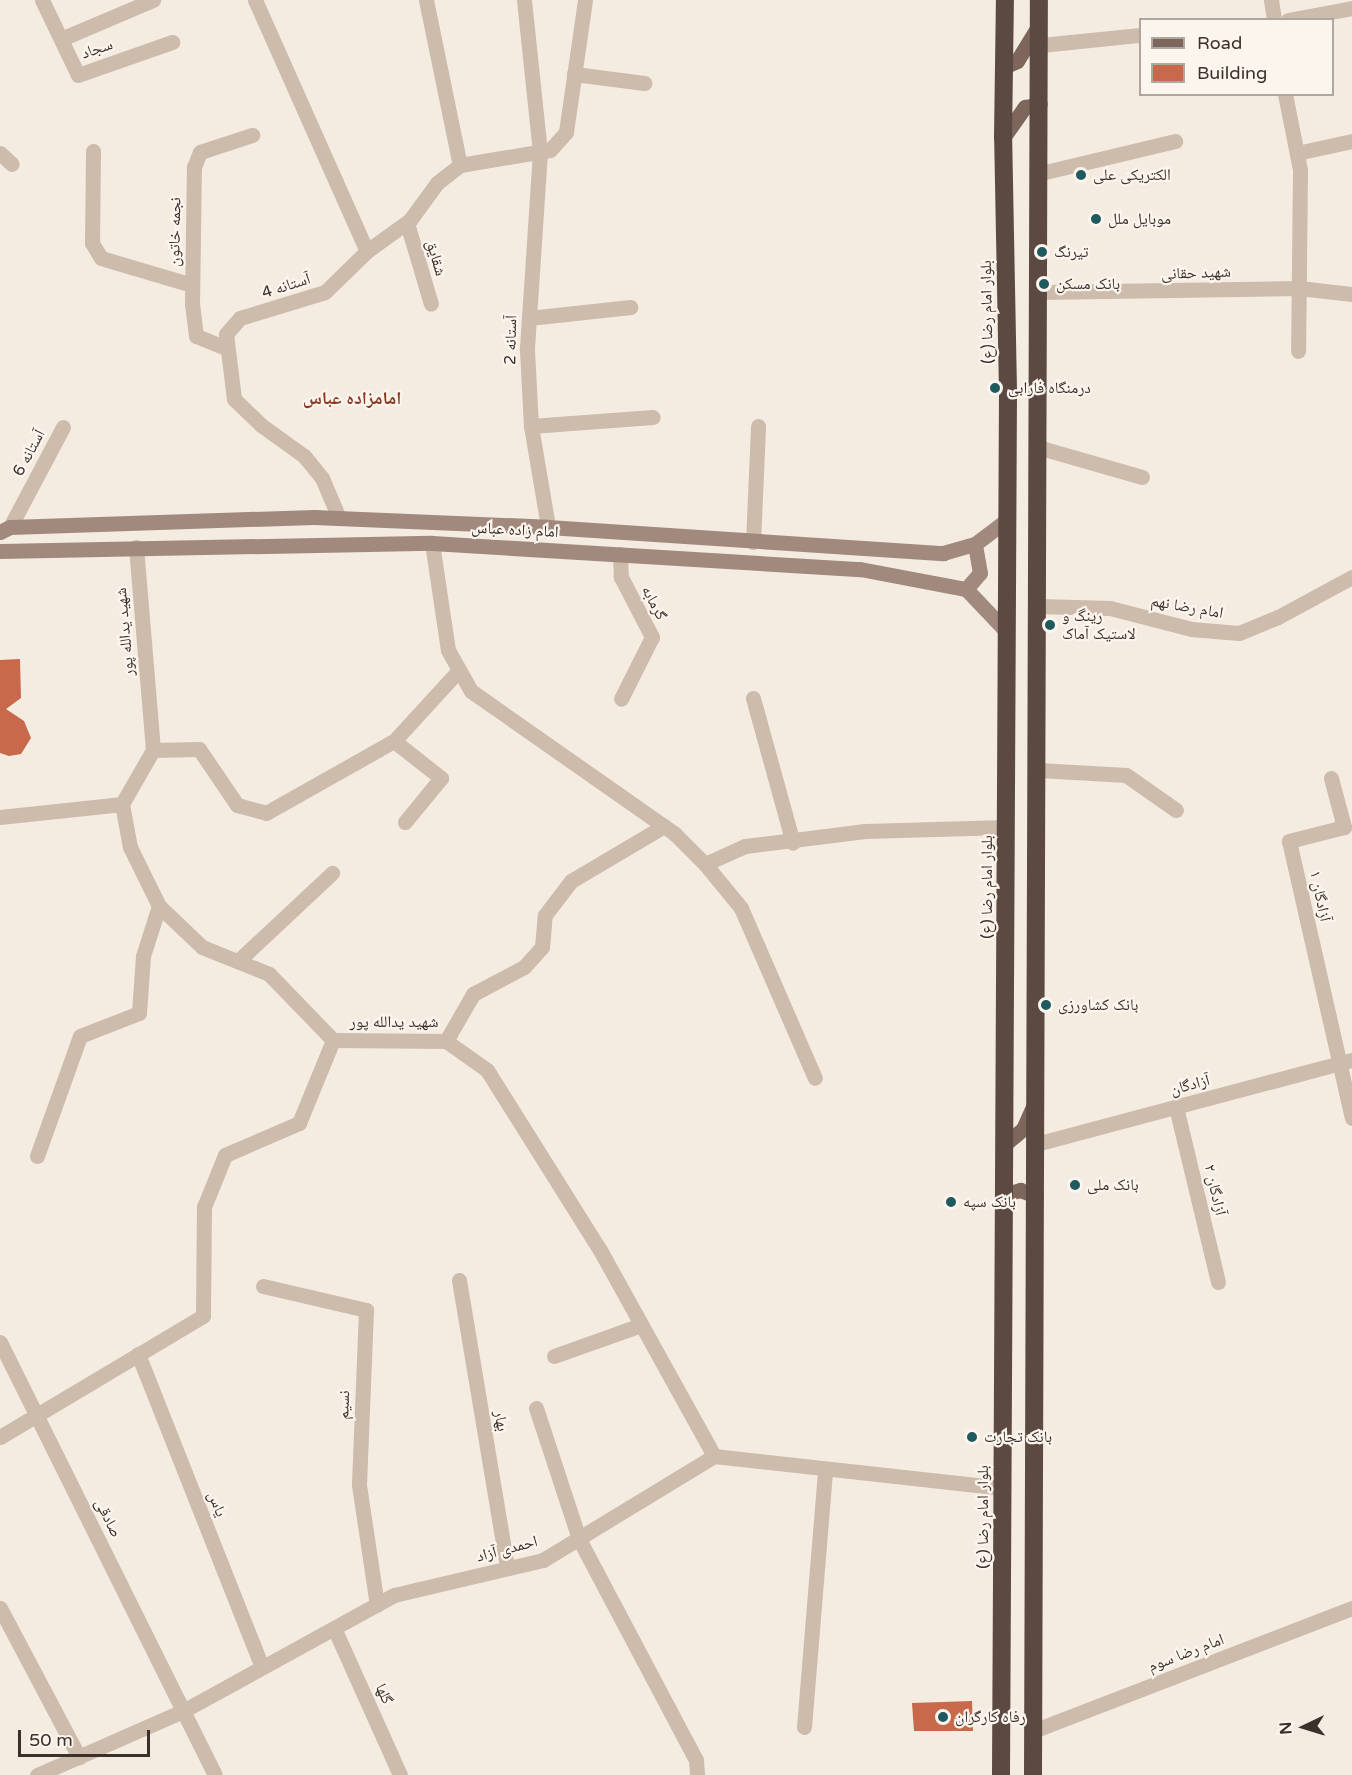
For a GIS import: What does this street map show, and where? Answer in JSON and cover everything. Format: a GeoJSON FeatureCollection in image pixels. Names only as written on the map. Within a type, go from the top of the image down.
{"type":"FeatureCollection","features":[{"type":"Feature","properties":{"kind":"highway","name":"بلوار امام رضا (ع)"},"geometry":{"type":"LineString","coordinates":[[1001,1775],[1008,519],[1003,138],[1005,0]]}},
{"type":"Feature","properties":{"kind":"highway"},"geometry":{"type":"LineString","coordinates":[[1033,1775],[1041,448],[1040,0]]}},
{"type":"Feature","properties":{"kind":"main road"},"geometry":{"type":"LineString","coordinates":[[1004,67],[1017,61],[1040,23]]}},
{"type":"Feature","properties":{"kind":"main road"},"geometry":{"type":"LineString","coordinates":[[1003,138],[1025,106],[1040,104]]}},
{"type":"Feature","properties":{"kind":"main road"},"geometry":{"type":"LineString","coordinates":[[1005,1144],[1023,1129],[1036,1099]]}},
{"type":"Feature","properties":{"kind":"main road"},"geometry":{"type":"LineString","coordinates":[[1006,1194],[1020,1190],[1036,1196]]}},
{"type":"Feature","properties":{"kind":"street","name":"سجاد"},"geometry":{"type":"LineString","coordinates":[[42,0],[78,75],[172,42]]}},
{"type":"Feature","properties":{"kind":"street"},"geometry":{"type":"LineString","coordinates":[[61,39],[153,0]]}},
{"type":"Feature","properties":{"kind":"street"},"geometry":{"type":"LineString","coordinates":[[255,0],[367,251]]}},
{"type":"Feature","properties":{"kind":"street"},"geometry":{"type":"LineString","coordinates":[[426,0],[460,165]]}},
{"type":"Feature","properties":{"kind":"street","name":"آستانه 2"},"geometry":{"type":"LineString","coordinates":[[524,0],[540,152],[529,318],[531,426],[548,527]]}},
{"type":"Feature","properties":{"kind":"street"},"geometry":{"type":"LineString","coordinates":[[540,152],[550,150],[566,132],[585,0]]}},
{"type":"Feature","properties":{"kind":"street"},"geometry":{"type":"LineString","coordinates":[[1271,0],[1274,18]]}},
{"type":"Feature","properties":{"kind":"street"},"geometry":{"type":"LineString","coordinates":[[1299,18],[1352,8]]}},
{"type":"Feature","properties":{"kind":"street"},"geometry":{"type":"LineString","coordinates":[[1041,45],[1139,35]]}},
{"type":"Feature","properties":{"kind":"street"},"geometry":{"type":"LineString","coordinates":[[574,74],[644,83]]}},
{"type":"Feature","properties":{"kind":"street"},"geometry":{"type":"LineString","coordinates":[[1285,96],[1297,153],[1298,351]]}},
{"type":"Feature","properties":{"kind":"street","name":"نجمه خاتون"},"geometry":{"type":"LineString","coordinates":[[226,348],[196,336],[192,285],[194,168],[200,152],[252,135]]}},
{"type":"Feature","properties":{"kind":"street"},"geometry":{"type":"LineString","coordinates":[[1041,173],[1175,141]]}},
{"type":"Feature","properties":{"kind":"street"},"geometry":{"type":"LineString","coordinates":[[1297,153],[1352,141]]}},
{"type":"Feature","properties":{"kind":"street"},"geometry":{"type":"LineString","coordinates":[[93,150],[92,243],[101,258],[192,285]]}},
{"type":"Feature","properties":{"kind":"street","name":"آستانه 4"},"geometry":{"type":"LineString","coordinates":[[226,348],[226,334],[240,318],[325,292],[367,251],[407,223],[437,183],[460,165],[540,152]]}},
{"type":"Feature","properties":{"kind":"street"},"geometry":{"type":"LineString","coordinates":[[0,153],[12,164]]}},
{"type":"Feature","properties":{"kind":"street","name":"شقایق"},"geometry":{"type":"LineString","coordinates":[[407,223],[430,304]]}},
{"type":"Feature","properties":{"kind":"street","name":"شهید حقانی"},"geometry":{"type":"LineString","coordinates":[[1041,292],[1299,288],[1352,294]]}},
{"type":"Feature","properties":{"kind":"street"},"geometry":{"type":"LineString","coordinates":[[529,318],[630,307]]}},
{"type":"Feature","properties":{"kind":"street"},"geometry":{"type":"LineString","coordinates":[[226,348],[234,399],[261,425],[304,456],[321,478],[339,518]]}},
{"type":"Feature","properties":{"kind":"street"},"geometry":{"type":"LineString","coordinates":[[531,426],[653,417]]}},
{"type":"Feature","properties":{"kind":"street"},"geometry":{"type":"LineString","coordinates":[[753,542],[758,426]]}},
{"type":"Feature","properties":{"kind":"street","name":"آستانه 6"},"geometry":{"type":"LineString","coordinates":[[5,530],[63,427]]}},
{"type":"Feature","properties":{"kind":"street"},"geometry":{"type":"LineString","coordinates":[[1041,448],[1142,477]]}},
{"type":"Feature","properties":{"kind":"street","name":"امام زاده عباس"},"geometry":{"type":"LineString","coordinates":[[5,530],[339,518],[548,527],[942,553],[975,544],[1008,519]]}},
{"type":"Feature","properties":{"kind":"street"},"geometry":{"type":"LineString","coordinates":[[432,543],[448,650],[471,691],[509,721],[664,826],[705,864],[741,908],[815,1077]]}},
{"type":"Feature","properties":{"kind":"street","name":"امام زاده عباس"},"geometry":{"type":"LineString","coordinates":[[0,551],[432,543],[860,569],[966,589]]}},
{"type":"Feature","properties":{"kind":"street"},"geometry":{"type":"LineString","coordinates":[[975,544],[980,573],[966,589],[1007,632]]}},
{"type":"Feature","properties":{"kind":"street","name":"شهید یدالله پور"},"geometry":{"type":"LineString","coordinates":[[136,548],[153,750]]}},
{"type":"Feature","properties":{"kind":"street","name":"گرمابه"},"geometry":{"type":"LineString","coordinates":[[620,554],[621,578],[652,637],[621,699]]}},
{"type":"Feature","properties":{"kind":"street","name":"امام رضا نهم"},"geometry":{"type":"LineString","coordinates":[[1039,606],[1110,609],[1191,629],[1239,633],[1278,617],[1352,577]]}},
{"type":"Feature","properties":{"kind":"street"},"geometry":{"type":"LineString","coordinates":[[0,817],[122,804],[153,750],[199,749],[237,805],[266,813],[394,741],[459,670]]}},
{"type":"Feature","properties":{"kind":"street"},"geometry":{"type":"LineString","coordinates":[[753,698],[793,843]]}},
{"type":"Feature","properties":{"kind":"street"},"geometry":{"type":"LineString","coordinates":[[394,741],[441,778],[405,822]]}},
{"type":"Feature","properties":{"kind":"street"},"geometry":{"type":"LineString","coordinates":[[1039,770],[1126,775],[1176,810]]}},
{"type":"Feature","properties":{"kind":"street","name":"آزادگان ۱"},"geometry":{"type":"LineString","coordinates":[[1331,778],[1344,827],[1289,841],[1345,1062]]}},
{"type":"Feature","properties":{"kind":"street","name":"شهید یدالله پور"},"geometry":{"type":"LineString","coordinates":[[122,804],[130,847],[159,906],[202,947],[269,974],[333,1040],[446,1041],[487,1071],[600,1250],[714,1456]]}},
{"type":"Feature","properties":{"kind":"street"},"geometry":{"type":"LineString","coordinates":[[446,1041],[473,994],[524,967],[542,947],[545,915],[571,881],[664,826]]}},
{"type":"Feature","properties":{"kind":"street"},"geometry":{"type":"LineString","coordinates":[[705,864],[745,846],[793,843],[865,831],[1006,826]]}},
{"type":"Feature","properties":{"kind":"street"},"geometry":{"type":"LineString","coordinates":[[238,961],[332,873]]}},
{"type":"Feature","properties":{"kind":"street"},"geometry":{"type":"LineString","coordinates":[[37,1156],[80,1036],[139,1013],[143,956],[159,906]]}},
{"type":"Feature","properties":{"kind":"street"},"geometry":{"type":"LineString","coordinates":[[0,1437],[203,1316],[204,1207],[225,1155],[299,1123],[333,1040]]}},
{"type":"Feature","properties":{"kind":"street"},"geometry":{"type":"LineString","coordinates":[[1345,1062],[1352,1118]]}},
{"type":"Feature","properties":{"kind":"street","name":"آزادگان"},"geometry":{"type":"LineString","coordinates":[[1036,1144],[1345,1062]]}},
{"type":"Feature","properties":{"kind":"street","name":"آزادگان ۲"},"geometry":{"type":"LineString","coordinates":[[1176,1107],[1218,1282]]}},
{"type":"Feature","properties":{"kind":"street","name":"بهار"},"geometry":{"type":"LineString","coordinates":[[459,1280],[507,1568]]}},
{"type":"Feature","properties":{"kind":"street","name":"نسیم"},"geometry":{"type":"LineString","coordinates":[[263,1286],[366,1310],[359,1485],[377,1605]]}},
{"type":"Feature","properties":{"kind":"street"},"geometry":{"type":"LineString","coordinates":[[554,1356],[641,1325]]}},
{"type":"Feature","properties":{"kind":"street","name":"صادقی"},"geometry":{"type":"LineString","coordinates":[[0,1342],[183,1711],[209,1773]]}},
{"type":"Feature","properties":{"kind":"street","name":"یاس"},"geometry":{"type":"LineString","coordinates":[[138,1354],[262,1667]]}},
{"type":"Feature","properties":{"kind":"street"},"geometry":{"type":"LineString","coordinates":[[536,1408],[579,1539],[696,1761],[697,1775]]}},
{"type":"Feature","properties":{"kind":"street"},"geometry":{"type":"LineString","coordinates":[[714,1456],[1003,1488]]}},
{"type":"Feature","properties":{"kind":"street","name":"احمدی آزاد"},"geometry":{"type":"LineString","coordinates":[[37,1775],[183,1711],[394,1595],[543,1560],[714,1456]]}},
{"type":"Feature","properties":{"kind":"street"},"geometry":{"type":"LineString","coordinates":[[804,1726],[825,1469]]}},
{"type":"Feature","properties":{"kind":"street"},"geometry":{"type":"LineString","coordinates":[[0,1608],[79,1756]]}},
{"type":"Feature","properties":{"kind":"street","name":"امام رضا سوم"},"geometry":{"type":"LineString","coordinates":[[1034,1731],[1352,1608]]}},
{"type":"Feature","properties":{"kind":"street","name":"گلها"},"geometry":{"type":"LineString","coordinates":[[334,1628],[400,1775]]}},
{"type":"Feature","properties":{"kind":"building"},"geometry":{"type":"Polygon","coordinates":[[[20,659],[21,698],[6,709],[24,721],[31,738],[21,754],[9,756],[0,753],[0,660],[20,659]]]}},
{"type":"Feature","properties":{"kind":"building","name":"رفاه کارگران"},"geometry":{"type":"Polygon","coordinates":[[[972,1701],[973,1731],[914,1731],[912,1703],[972,1701]]]}},
{"type":"Feature","properties":{"kind":"place","name":"الکتریکی علی"},"geometry":{"type":"Point","coordinates":[1081,175]}},
{"type":"Feature","properties":{"kind":"place","name":"موبایل ملل"},"geometry":{"type":"Point","coordinates":[1096,219]}},
{"type":"Feature","properties":{"kind":"place","name":"تیرنگ"},"geometry":{"type":"Point","coordinates":[1042,252]}},
{"type":"Feature","properties":{"kind":"place","name":"بانک مسکن"},"geometry":{"type":"Point","coordinates":[1044,284]}},
{"type":"Feature","properties":{"kind":"place","name":"درمنگاه فارابی"},"geometry":{"type":"Point","coordinates":[995,388]}},
{"type":"Feature","properties":{"kind":"place","name":"رینگ و لاستیک آماک"},"geometry":{"type":"Point","coordinates":[1050,625]}},
{"type":"Feature","properties":{"kind":"place","name":"بانک کشاورزی"},"geometry":{"type":"Point","coordinates":[1046,1005]}},
{"type":"Feature","properties":{"kind":"place","name":"بانک ملی"},"geometry":{"type":"Point","coordinates":[1075,1185]}},
{"type":"Feature","properties":{"kind":"place","name":"بانک سپه"},"geometry":{"type":"Point","coordinates":[951,1202]}},
{"type":"Feature","properties":{"kind":"place","name":"بانک تجارت"},"geometry":{"type":"Point","coordinates":[972,1437]}},
{"type":"Feature","properties":{"kind":"place","name":"رفاه کارگران"},"geometry":{"type":"Point","coordinates":[943,1717]}},
{"type":"Feature","properties":{"kind":"district","name":"امامزاده عباس"},"geometry":{"type":"Point","coordinates":[352,398]}}]}
